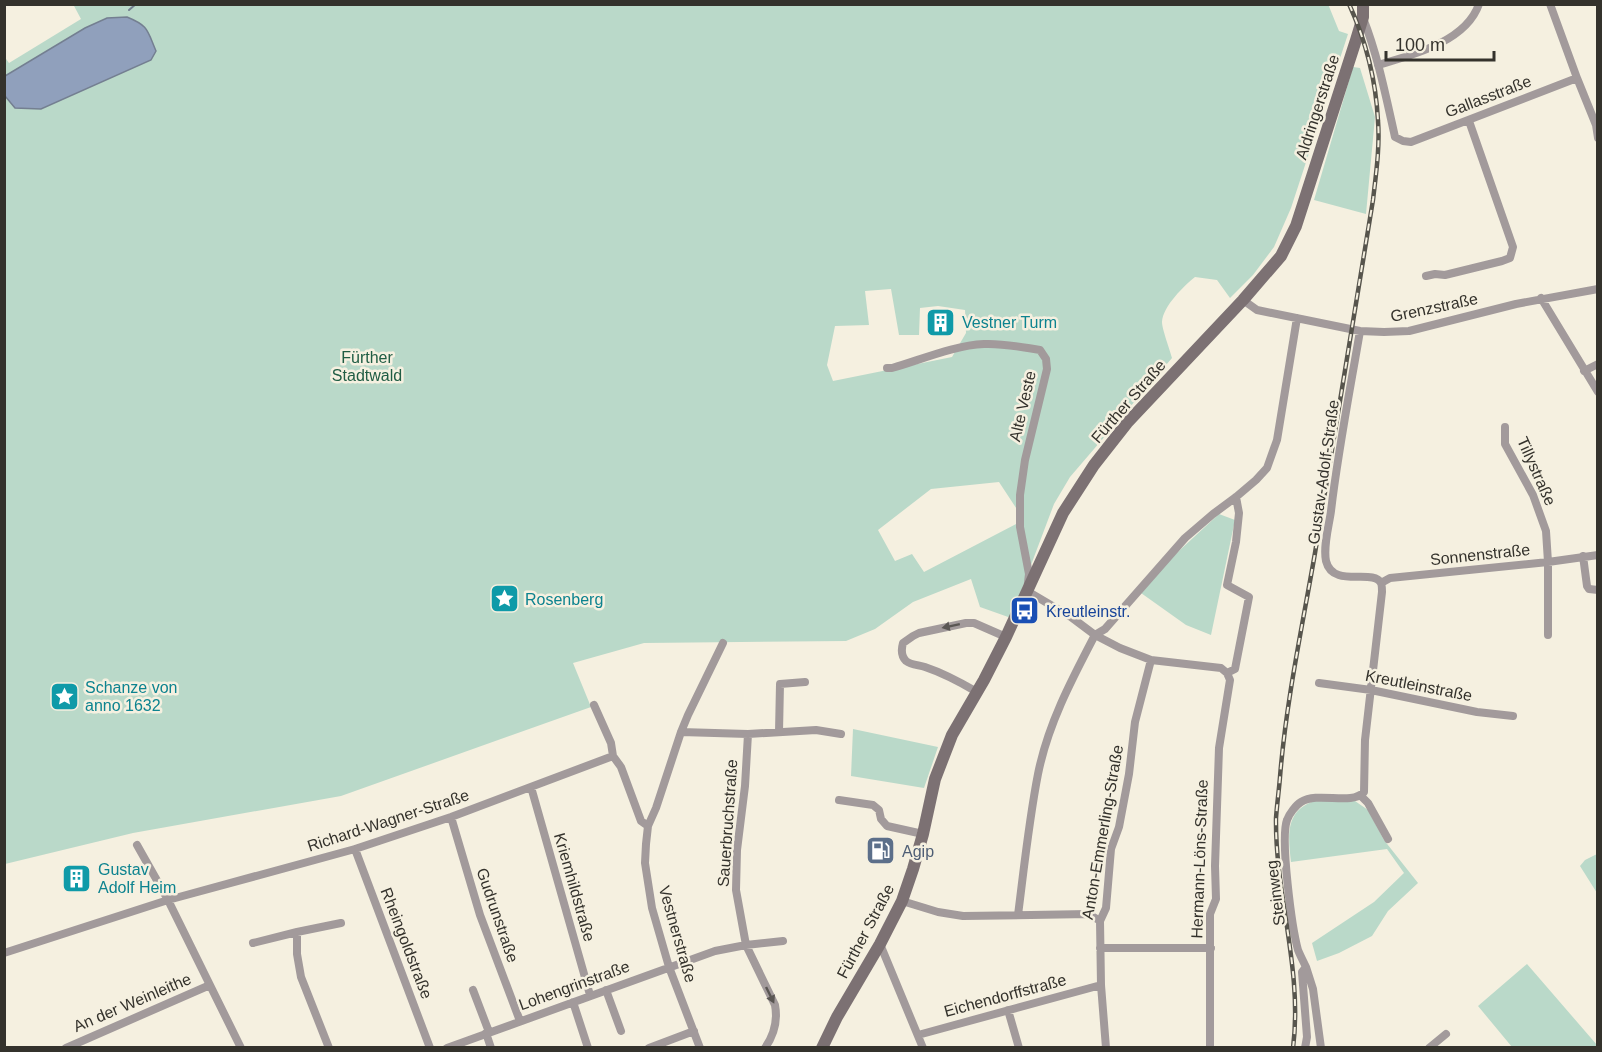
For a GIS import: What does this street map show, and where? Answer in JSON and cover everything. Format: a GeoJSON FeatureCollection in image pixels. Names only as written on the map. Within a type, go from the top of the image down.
{"type":"FeatureCollection","features":[{"type":"Feature","properties":{"kind":"main road","name":"Aldringerstraße"},"geometry":{"type":"LineString","coordinates":[[1303,207],[1363,10]]}},
{"type":"Feature","properties":{"kind":"main road","name":"Fürther Straße"},"geometry":{"type":"LineString","coordinates":[[822,1047],[902,901],[923,834],[934,779],[952,735],[1006,637],[1063,513],[1094,465],[1127,423],[1243,300],[1281,256],[1293,234],[1303,207]]}},
{"type":"Feature","properties":{"kind":"street"},"geometry":{"type":"LineString","coordinates":[[1363,10],[1378,65],[1421,52],[1443,41],[1464,28],[1477,12],[1479,4]]}},
{"type":"Feature","properties":{"kind":"street"},"geometry":{"type":"LineString","coordinates":[[1550,4],[1596,125],[1598,138]]}},
{"type":"Feature","properties":{"kind":"street","name":"Gallasstraße"},"geometry":{"type":"LineString","coordinates":[[1378,65],[1395,136],[1402,141],[1411,142],[1577,78]]}},
{"type":"Feature","properties":{"kind":"street"},"geometry":{"type":"LineString","coordinates":[[1426,276],[1445,275],[1510,258],[1513,247],[1469,121]]}},
{"type":"Feature","properties":{"kind":"street","name":"Grenzstraße"},"geometry":{"type":"LineString","coordinates":[[1243,300],[1257,310],[1360,330],[1384,332],[1409,331],[1541,298],[1598,289]]}},
{"type":"Feature","properties":{"kind":"street"},"geometry":{"type":"LineString","coordinates":[[1541,298],[1598,392]]}},
{"type":"Feature","properties":{"kind":"street"},"geometry":{"type":"LineString","coordinates":[[1018,915],[1038,773],[1062,700],[1095,635],[1105,629],[1185,538],[1256,480],[1267,468],[1277,441],[1297,318]]}},
{"type":"Feature","properties":{"kind":"street","name":"Gustav-Adolf-Straße"},"geometry":{"type":"LineString","coordinates":[[1360,330],[1332,500],[1326,562],[1331,570],[1340,576],[1378,579],[1381,583]]}},
{"type":"Feature","properties":{"kind":"street","name":"Alte Veste"},"geometry":{"type":"LineString","coordinates":[[887,368],[982,344],[1003,344],[1040,350],[1046,359],[1047,369],[1025,460],[1020,495],[1020,528],[1029,574],[1027,591]]}},
{"type":"Feature","properties":{"kind":"street"},"geometry":{"type":"LineString","coordinates":[[1584,371],[1598,364]]}},
{"type":"Feature","properties":{"kind":"street","name":"Tillystraße"},"geometry":{"type":"LineString","coordinates":[[1505,427],[1505,444],[1533,495],[1546,531],[1548,635]]}},
{"type":"Feature","properties":{"kind":"street","name":"Hermann-Löns-Straße"},"geometry":{"type":"LineString","coordinates":[[1210,1047],[1210,914],[1216,899],[1219,748],[1231,671],[1249,597],[1227,585],[1236,542],[1239,513],[1236,497]]}},
{"type":"Feature","properties":{"kind":"street","name":"Sonnenstraße"},"geometry":{"type":"LineString","coordinates":[[1381,583],[1390,578],[1598,555]]}},
{"type":"Feature","properties":{"kind":"street"},"geometry":{"type":"LineString","coordinates":[[1583,556],[1587,586],[1589,589],[1598,590]]}},
{"type":"Feature","properties":{"kind":"street"},"geometry":{"type":"LineString","coordinates":[[1381,583],[1382,592],[1365,740],[1362,794],[1388,838]]}},
{"type":"Feature","properties":{"kind":"street"},"geometry":{"type":"LineString","coordinates":[[1027,591],[1071,617],[1095,635],[1120,648],[1151,660],[1231,671]]}},
{"type":"Feature","properties":{"kind":"street"},"geometry":{"type":"LineString","coordinates":[[977,692],[955,678],[905,660],[902,653],[903,643],[919,633],[966,623],[974,623],[1006,637]]}},
{"type":"Feature","properties":{"kind":"street","name":"Vestnerstraße"},"geometry":{"type":"LineString","coordinates":[[700,1047],[669,967],[652,908],[645,863],[648,826],[681,732],[723,643]]}},
{"type":"Feature","properties":{"kind":"street","name":"Anton-Emmerling-Straße"},"geometry":{"type":"LineString","coordinates":[[1106,1047],[1101,985],[1100,921],[1106,908],[1110,849],[1118,830],[1129,774],[1135,722],[1151,660]]}},
{"type":"Feature","properties":{"kind":"street"},"geometry":{"type":"LineString","coordinates":[[779,732],[780,684],[805,682]]}},
{"type":"Feature","properties":{"kind":"street","name":"Kreutleinstraße"},"geometry":{"type":"LineString","coordinates":[[1319,683],[1371,690],[1477,712],[1513,716]]}},
{"type":"Feature","properties":{"kind":"street"},"geometry":{"type":"LineString","coordinates":[[594,705],[641,820],[648,826]]}},
{"type":"Feature","properties":{"kind":"street"},"geometry":{"type":"LineString","coordinates":[[681,732],[748,734],[816,730],[841,734]]}},
{"type":"Feature","properties":{"kind":"street","name":"Sauerbruchstraße"},"geometry":{"type":"LineString","coordinates":[[748,734],[745,786],[737,850],[736,890],[746,945],[775,1005],[775,1026],[765,1047]]}},
{"type":"Feature","properties":{"kind":"street","name":"Richard-Wagner-Straße"},"geometry":{"type":"LineString","coordinates":[[4,953],[168,900],[355,849],[451,817],[614,756]]}},
{"type":"Feature","properties":{"kind":"street","name":"Kriemhildstraße"},"geometry":{"type":"LineString","coordinates":[[531,787],[590,996]]}},
{"type":"Feature","properties":{"kind":"street","name":"Steinweg"},"geometry":{"type":"LineString","coordinates":[[1305,1047],[1307,1037],[1302,972],[1306,967],[1299,951],[1292,918],[1285,855],[1287,820],[1301,802],[1314,797],[1353,798],[1362,794]]}},
{"type":"Feature","properties":{"kind":"street"},"geometry":{"type":"LineString","coordinates":[[839,800],[873,805],[879,810],[881,819],[887,826],[923,834]]}},
{"type":"Feature","properties":{"kind":"street","name":"Gudrunstraße"},"geometry":{"type":"LineString","coordinates":[[451,817],[480,915],[520,1021]]}},
{"type":"Feature","properties":{"kind":"street"},"geometry":{"type":"LineString","coordinates":[[137,845],[168,900],[241,1047]]}},
{"type":"Feature","properties":{"kind":"street","name":"Rheingoldstraße"},"geometry":{"type":"LineString","coordinates":[[355,849],[430,1047]]}},
{"type":"Feature","properties":{"kind":"street"},"geometry":{"type":"LineString","coordinates":[[902,901],[938,912],[963,916],[1089,914],[1100,921]]}},
{"type":"Feature","properties":{"kind":"street"},"geometry":{"type":"LineString","coordinates":[[253,944],[341,923]]}},
{"type":"Feature","properties":{"kind":"street"},"geometry":{"type":"LineString","coordinates":[[297,932],[297,954],[301,977],[329,1047]]}},
{"type":"Feature","properties":{"kind":"street","name":"Lohengrinstraße"},"geometry":{"type":"LineString","coordinates":[[447,1047],[715,951],[783,941]]}},
{"type":"Feature","properties":{"kind":"street"},"geometry":{"type":"LineString","coordinates":[[880,944],[923,1047]]}},
{"type":"Feature","properties":{"kind":"street"},"geometry":{"type":"LineString","coordinates":[[1100,948],[1211,948]]}},
{"type":"Feature","properties":{"kind":"street"},"geometry":{"type":"LineString","coordinates":[[1306,967],[1313,989],[1321,1047]]}},
{"type":"Feature","properties":{"kind":"street","name":"An der Weinleithe"},"geometry":{"type":"LineString","coordinates":[[66,1047],[210,985]]}},
{"type":"Feature","properties":{"kind":"street","name":"Eichendorffstraße"},"geometry":{"type":"LineString","coordinates":[[918,1035],[1101,985]]}},
{"type":"Feature","properties":{"kind":"street"},"geometry":{"type":"LineString","coordinates":[[473,990],[488,1033],[490,1047]]}},
{"type":"Feature","properties":{"kind":"street"},"geometry":{"type":"LineString","coordinates":[[606,990],[621,1031]]}},
{"type":"Feature","properties":{"kind":"street"},"geometry":{"type":"LineString","coordinates":[[573,1002],[588,1047]]}},
{"type":"Feature","properties":{"kind":"street"},"geometry":{"type":"LineString","coordinates":[[1008,1010],[1018,1047]]}},
{"type":"Feature","properties":{"kind":"street"},"geometry":{"type":"LineString","coordinates":[[649,1047],[694,1031]]}},
{"type":"Feature","properties":{"kind":"street"},"geometry":{"type":"LineString","coordinates":[[1429,1047],[1446,1034]]}},
{"type":"Feature","properties":{"kind":"street"},"geometry":{"type":"LineString","coordinates":[[1307,1037],[1319,1037]]}},
{"type":"Feature","properties":{"kind":"green space","name":"Fürther Stadtwald"},"geometry":{"type":"Polygon","coordinates":[[[73,4],[1328,4],[1339,31],[1348,34],[1291,208],[1274,247],[1253,275],[1230,298],[1217,280],[1195,277],[1170,303],[1162,322],[1172,358],[1070,477],[1054,504],[1011,618],[980,607],[971,579],[913,602],[875,629],[846,641],[644,643],[573,663],[591,707],[341,796],[133,833],[5,864],[4,56],[9,63],[81,19],[73,4]],[[891,289],[865,291],[869,325],[835,326],[827,365],[833,381],[952,357],[966,333],[965,310],[938,306],[920,308],[919,335],[899,335],[891,289]],[[999,482],[931,489],[878,530],[895,561],[912,554],[924,572],[1024,520],[999,482]]]}},
{"type":"Feature","properties":{"kind":"green space"},"geometry":{"type":"Polygon","coordinates":[[[1353,67],[1360,68],[1375,117],[1366,214],[1314,200],[1353,67]]]}},
{"type":"Feature","properties":{"kind":"green space"},"geometry":{"type":"Polygon","coordinates":[[[1219,514],[1235,520],[1211,635],[1186,625],[1141,593],[1168,561],[1219,514]]]}},
{"type":"Feature","properties":{"kind":"green space"},"geometry":{"type":"Polygon","coordinates":[[[853,729],[938,747],[924,788],[851,776],[853,729]]]}},
{"type":"Feature","properties":{"kind":"green space"},"geometry":{"type":"Polygon","coordinates":[[[1314,801],[1355,801],[1368,810],[1384,840],[1418,883],[1388,911],[1372,936],[1339,953],[1317,961],[1312,943],[1374,902],[1404,873],[1387,849],[1291,862],[1290,825],[1298,811],[1314,801]]]}},
{"type":"Feature","properties":{"kind":"green space"},"geometry":{"type":"Polygon","coordinates":[[[1597,854],[1597,893],[1580,866],[1585,860],[1597,854]]]}},
{"type":"Feature","properties":{"kind":"green space"},"geometry":{"type":"Polygon","coordinates":[[[1527,964],[1597,1047],[1512,1047],[1478,1006],[1527,964]]]}},
{"type":"Feature","properties":{"kind":"water"},"geometry":{"type":"Polygon","coordinates":[[[127,17],[140,23],[149,33],[156,51],[151,60],[41,109],[15,108],[5,96],[5,76],[85,28],[107,18],[127,17]]]}},
{"type":"Feature","properties":{"kind":"waterway"},"geometry":{"type":"LineString","coordinates":[[129,10],[136,4]]}},
{"type":"Feature","properties":{"kind":"railway"},"geometry":{"type":"LineString","coordinates":[[1293,1048],[1295,1019],[1292,961],[1280,875],[1276,818],[1290,693],[1373,200],[1378,151],[1377,106],[1372,76],[1365,47],[1349,4]]}},
{"type":"Feature","properties":{"kind":"place","name":"Vestner Turm"},"geometry":{"type":"Point","coordinates":[941,322]}},
{"type":"Feature","properties":{"kind":"place","name":"Rosenberg"},"geometry":{"type":"Point","coordinates":[504,599]}},
{"type":"Feature","properties":{"kind":"place","name":"Kreutleinstr."},"geometry":{"type":"Point","coordinates":[1025,611]}},
{"type":"Feature","properties":{"kind":"place","name":"Schanze von anno 1632"},"geometry":{"type":"Point","coordinates":[64,696]}},
{"type":"Feature","properties":{"kind":"place","name":"Agip"},"geometry":{"type":"Point","coordinates":[881,851]}},
{"type":"Feature","properties":{"kind":"place","name":"Gustav Adolf Heim"},"geometry":{"type":"Point","coordinates":[77,878]}}]}
